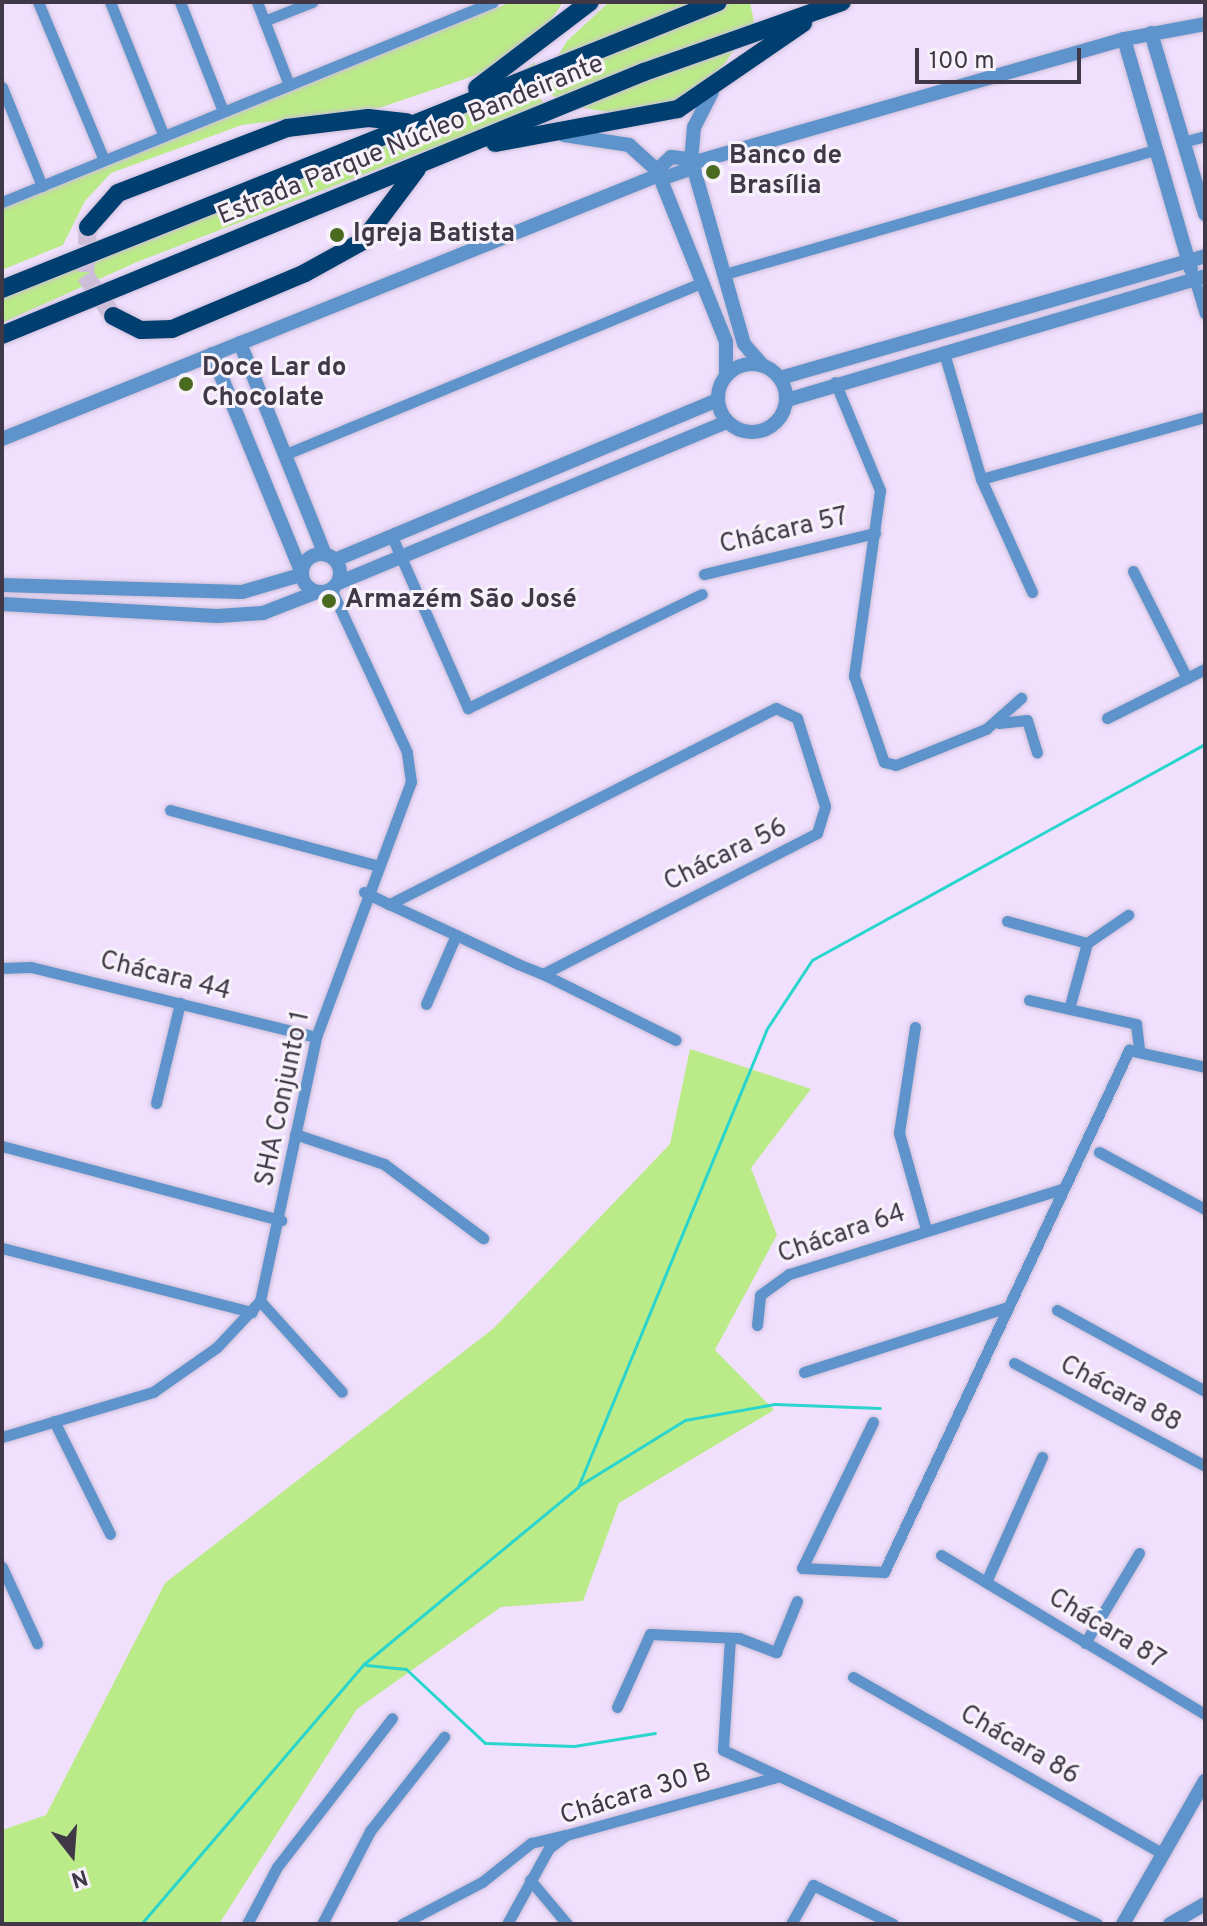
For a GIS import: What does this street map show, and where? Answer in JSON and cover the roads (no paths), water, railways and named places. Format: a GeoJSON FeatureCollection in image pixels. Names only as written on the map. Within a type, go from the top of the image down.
{"type":"FeatureCollection","features":[{"type":"Feature","properties":{"kind":"highway"},"geometry":{"type":"LineString","coordinates":[[459,102],[590,2]]}},
{"type":"Feature","properties":{"kind":"highway","name":"Estrada Parque Núcleo Bandeirante"},"geometry":{"type":"LineString","coordinates":[[2,289],[459,102],[718,2]]}},
{"type":"Feature","properties":{"kind":"highway"},"geometry":{"type":"LineString","coordinates":[[476,144],[648,118],[712,92],[835,4]]}},
{"type":"Feature","properties":{"kind":"highway","name":"Estrada Parque Núcleo Bandeirante"},"geometry":{"type":"LineString","coordinates":[[2,335],[476,144],[835,4]]}},
{"type":"Feature","properties":{"kind":"highway"},"geometry":{"type":"LineString","coordinates":[[88,227],[118,193],[287,128],[368,118],[410,123]]}},
{"type":"Feature","properties":{"kind":"highway"},"geometry":{"type":"LineString","coordinates":[[113,316],[141,330],[172,329],[305,273],[363,241],[417,169]]}},
{"type":"Feature","properties":{"kind":"street"},"geometry":{"type":"LineString","coordinates":[[38,2],[104,160]]}},
{"type":"Feature","properties":{"kind":"street"},"geometry":{"type":"LineString","coordinates":[[110,2],[164,136]]}},
{"type":"Feature","properties":{"kind":"street"},"geometry":{"type":"LineString","coordinates":[[180,2],[223,111]]}},
{"type":"Feature","properties":{"kind":"street"},"geometry":{"type":"LineString","coordinates":[[257,2],[289,85]]}},
{"type":"Feature","properties":{"kind":"street"},"geometry":{"type":"LineString","coordinates":[[264,21],[312,2]]}},
{"type":"Feature","properties":{"kind":"street"},"geometry":{"type":"LineString","coordinates":[[2,202],[493,2]]}},
{"type":"Feature","properties":{"kind":"street"},"geometry":{"type":"LineString","coordinates":[[562,22],[571,2]]}},
{"type":"Feature","properties":{"kind":"street"},"geometry":{"type":"LineString","coordinates":[[2,439],[692,163],[1124,39],[1205,24]]}},
{"type":"Feature","properties":{"kind":"street"},"geometry":{"type":"LineString","coordinates":[[1151,33],[1205,214]]}},
{"type":"Feature","properties":{"kind":"street"},"geometry":{"type":"LineString","coordinates":[[1124,39],[1187,260],[1200,277],[1205,310]]}},
{"type":"Feature","properties":{"kind":"street"},"geometry":{"type":"LineString","coordinates":[[2,87],[42,186]]}},
{"type":"Feature","properties":{"kind":"street"},"geometry":{"type":"LineString","coordinates":[[712,92],[694,127],[692,163],[744,344],[762,365],[780,378],[787,400]]}},
{"type":"Feature","properties":{"kind":"street"},"geometry":{"type":"LineString","coordinates":[[547,133],[629,145],[659,175],[726,342],[726,376],[717,400],[727,422],[747,432],[769,428],[787,400],[835,382],[1200,277]]}},
{"type":"Feature","properties":{"kind":"street"},"geometry":{"type":"LineString","coordinates":[[1183,142],[1205,136]]}},
{"type":"Feature","properties":{"kind":"street"},"geometry":{"type":"LineString","coordinates":[[725,274],[1156,150]]}},
{"type":"Feature","properties":{"kind":"street"},"geometry":{"type":"LineString","coordinates":[[659,175],[671,157],[692,163]]}},
{"type":"Feature","properties":{"kind":"street"},"geometry":{"type":"LineString","coordinates":[[780,378],[1205,256]]}},
{"type":"Feature","properties":{"kind":"street"},"geometry":{"type":"LineString","coordinates":[[286,454],[703,282]]}},
{"type":"Feature","properties":{"kind":"street"},"geometry":{"type":"LineString","coordinates":[[240,343],[318,537],[330,557],[328,588]]}},
{"type":"Feature","properties":{"kind":"street"},"geometry":{"type":"LineString","coordinates":[[944,353],[981,479],[1032,592]]}},
{"type":"Feature","properties":{"kind":"street"},"geometry":{"type":"LineString","coordinates":[[212,354],[295,543],[301,573],[328,588]]}},
{"type":"Feature","properties":{"kind":"street"},"geometry":{"type":"LineString","coordinates":[[726,376],[744,364],[762,365]]}},
{"type":"Feature","properties":{"kind":"street"},"geometry":{"type":"LineString","coordinates":[[227,386],[237,368],[253,377]]}},
{"type":"Feature","properties":{"kind":"street"},"geometry":{"type":"LineString","coordinates":[[835,382],[877,478],[875,533],[854,676],[884,762],[896,765],[995,725],[1026,719],[1037,753]]}},
{"type":"Feature","properties":{"kind":"street"},"geometry":{"type":"LineString","coordinates":[[2,585],[242,592],[301,573],[312,556],[330,557],[393,539],[717,400]]}},
{"type":"Feature","properties":{"kind":"street"},"geometry":{"type":"LineString","coordinates":[[981,479],[1205,417]]}},
{"type":"Feature","properties":{"kind":"street"},"geometry":{"type":"LineString","coordinates":[[2,604],[217,616],[275,610],[636,456],[727,422]]}},
{"type":"Feature","properties":{"kind":"street"},"geometry":{"type":"LineString","coordinates":[[629,436],[636,456]]}},
{"type":"Feature","properties":{"kind":"street"},"geometry":{"type":"LineString","coordinates":[[437,519],[446,538]]}},
{"type":"Feature","properties":{"kind":"street","name":"Chácara 57"},"geometry":{"type":"LineString","coordinates":[[704,574],[875,533]]}},
{"type":"Feature","properties":{"kind":"street"},"geometry":{"type":"LineString","coordinates":[[295,543],[318,537]]}},
{"type":"Feature","properties":{"kind":"street"},"geometry":{"type":"LineString","coordinates":[[393,539],[468,708],[702,594]]}},
{"type":"Feature","properties":{"kind":"street"},"geometry":{"type":"LineString","coordinates":[[1133,571],[1187,678]]}},
{"type":"Feature","properties":{"kind":"street","name":"SHA Conjunto 1"},"geometry":{"type":"LineString","coordinates":[[2,1437],[153,1392],[252,1312],[260,1301],[281,1220],[295,1134],[316,1037],[364,892],[408,792],[409,762],[328,588]]}},
{"type":"Feature","properties":{"kind":"street"},"geometry":{"type":"LineString","coordinates":[[1107,718],[1205,669]]}},
{"type":"Feature","properties":{"kind":"street"},"geometry":{"type":"LineString","coordinates":[[995,725],[1021,698]]}},
{"type":"Feature","properties":{"kind":"street","name":"Chácara 56"},"geometry":{"type":"LineString","coordinates":[[389,904],[776,708],[794,712],[825,806],[817,833],[543,974]]}},
{"type":"Feature","properties":{"kind":"street"},"geometry":{"type":"LineString","coordinates":[[170,810],[375,865]]}},
{"type":"Feature","properties":{"kind":"street"},"geometry":{"type":"LineString","coordinates":[[364,892],[543,974],[676,1040]]}},
{"type":"Feature","properties":{"kind":"street"},"geometry":{"type":"LineString","coordinates":[[1069,1009],[1087,943],[1128,915]]}},
{"type":"Feature","properties":{"kind":"street"},"geometry":{"type":"LineString","coordinates":[[1007,921],[1087,943]]}},
{"type":"Feature","properties":{"kind":"street"},"geometry":{"type":"LineString","coordinates":[[426,1004],[456,935]]}},
{"type":"Feature","properties":{"kind":"street","name":"Chácara 44"},"geometry":{"type":"LineString","coordinates":[[2,968],[31,967],[316,1037]]}},
{"type":"Feature","properties":{"kind":"street"},"geometry":{"type":"LineString","coordinates":[[873,1422],[801,1566],[885,1570],[1116,1074],[1139,1047],[1136,1024],[1029,1000]]}},
{"type":"Feature","properties":{"kind":"street"},"geometry":{"type":"LineString","coordinates":[[156,1103],[180,1003]]}},
{"type":"Feature","properties":{"kind":"street"},"geometry":{"type":"LineString","coordinates":[[915,1027],[899,1133],[926,1229]]}},
{"type":"Feature","properties":{"kind":"street"},"geometry":{"type":"LineString","coordinates":[[1139,1047],[1205,1067]]}},
{"type":"Feature","properties":{"kind":"street"},"geometry":{"type":"LineString","coordinates":[[295,1134],[384,1164],[483,1238]]}},
{"type":"Feature","properties":{"kind":"street"},"geometry":{"type":"LineString","coordinates":[[2,1146],[281,1220]]}},
{"type":"Feature","properties":{"kind":"street"},"geometry":{"type":"LineString","coordinates":[[1099,1152],[1205,1209]]}},
{"type":"Feature","properties":{"kind":"street","name":"Chácara 64"},"geometry":{"type":"LineString","coordinates":[[757,1325],[754,1306],[771,1283],[926,1229],[1062,1189]]}},
{"type":"Feature","properties":{"kind":"street"},"geometry":{"type":"LineString","coordinates":[[2,1248],[252,1312]]}},
{"type":"Feature","properties":{"kind":"street"},"geometry":{"type":"LineString","coordinates":[[260,1301],[342,1392]]}},
{"type":"Feature","properties":{"kind":"street"},"geometry":{"type":"LineString","coordinates":[[804,1372],[1008,1307]]}},
{"type":"Feature","properties":{"kind":"street"},"geometry":{"type":"LineString","coordinates":[[1057,1310],[1205,1391]]}},
{"type":"Feature","properties":{"kind":"street","name":"Chácara 88"},"geometry":{"type":"LineString","coordinates":[[1014,1363],[1205,1466]]}},
{"type":"Feature","properties":{"kind":"street"},"geometry":{"type":"LineString","coordinates":[[54,1421],[110,1534]]}},
{"type":"Feature","properties":{"kind":"street"},"geometry":{"type":"LineString","coordinates":[[986,1582],[1042,1457]]}},
{"type":"Feature","properties":{"kind":"street"},"geometry":{"type":"LineString","coordinates":[[1085,1643],[1139,1553]]}},
{"type":"Feature","properties":{"kind":"street","name":"Chácara 87"},"geometry":{"type":"LineString","coordinates":[[941,1555],[1205,1714]]}},
{"type":"Feature","properties":{"kind":"street"},"geometry":{"type":"LineString","coordinates":[[2,1567],[37,1643]]}},
{"type":"Feature","properties":{"kind":"street"},"geometry":{"type":"LineString","coordinates":[[617,1707],[650,1634],[730,1638],[776,1652],[797,1601]]}},
{"type":"Feature","properties":{"kind":"street"},"geometry":{"type":"LineString","coordinates":[[730,1638],[721,1748],[776,1777],[1097,1924]]}},
{"type":"Feature","properties":{"kind":"street","name":"Chácara 86"},"geometry":{"type":"LineString","coordinates":[[853,1677],[1163,1854]]}},
{"type":"Feature","properties":{"kind":"street"},"geometry":{"type":"LineString","coordinates":[[247,1924],[277,1867],[392,1718]]}},
{"type":"Feature","properties":{"kind":"street"},"geometry":{"type":"LineString","coordinates":[[322,1924],[370,1831],[444,1737]]}},
{"type":"Feature","properties":{"kind":"street","name":"Chácara 30 B"},"geometry":{"type":"LineString","coordinates":[[507,1924],[530,1880],[566,1835],[776,1777]]}},
{"type":"Feature","properties":{"kind":"street"},"geometry":{"type":"LineString","coordinates":[[1128,1921],[1205,1781]]}},
{"type":"Feature","properties":{"kind":"street"},"geometry":{"type":"LineString","coordinates":[[402,1924],[482,1882],[531,1843],[566,1835]]}},
{"type":"Feature","properties":{"kind":"street"},"geometry":{"type":"LineString","coordinates":[[530,1880],[567,1924]]}},
{"type":"Feature","properties":{"kind":"street"},"geometry":{"type":"LineString","coordinates":[[791,1924],[813,1885],[893,1924]]}},
{"type":"Feature","properties":{"kind":"street"},"geometry":{"type":"LineString","coordinates":[[1179,1922],[1205,1904]]}},
{"type":"Feature","properties":{"kind":"waterway"},"geometry":{"type":"LineString","coordinates":[[141,1924],[364,1664],[578,1487],[766,1030],[812,960],[1205,744]]}},
{"type":"Feature","properties":{"kind":"waterway"},"geometry":{"type":"LineString","coordinates":[[580,1485],[685,1420],[775,1404],[880,1408]]}},
{"type":"Feature","properties":{"kind":"waterway"},"geometry":{"type":"LineString","coordinates":[[366,1665],[406,1669],[485,1743],[574,1746],[655,1733]]}},
{"type":"Feature","properties":{"kind":"tunnel"},"geometry":{"type":"LineString","coordinates":[[88,227],[85,275],[113,316]]}},
{"type":"Feature","properties":{"kind":"place","name":"Banco de Brasília"},"geometry":{"type":"Point","coordinates":[713,172]}},
{"type":"Feature","properties":{"kind":"place","name":"Igreja Batista"},"geometry":{"type":"Point","coordinates":[337,235]}},
{"type":"Feature","properties":{"kind":"place","name":"Doce Lar do Chocolate"},"geometry":{"type":"Point","coordinates":[186,384]}},
{"type":"Feature","properties":{"kind":"place","name":"Armazém São José"},"geometry":{"type":"Point","coordinates":[329,601]}}]}
